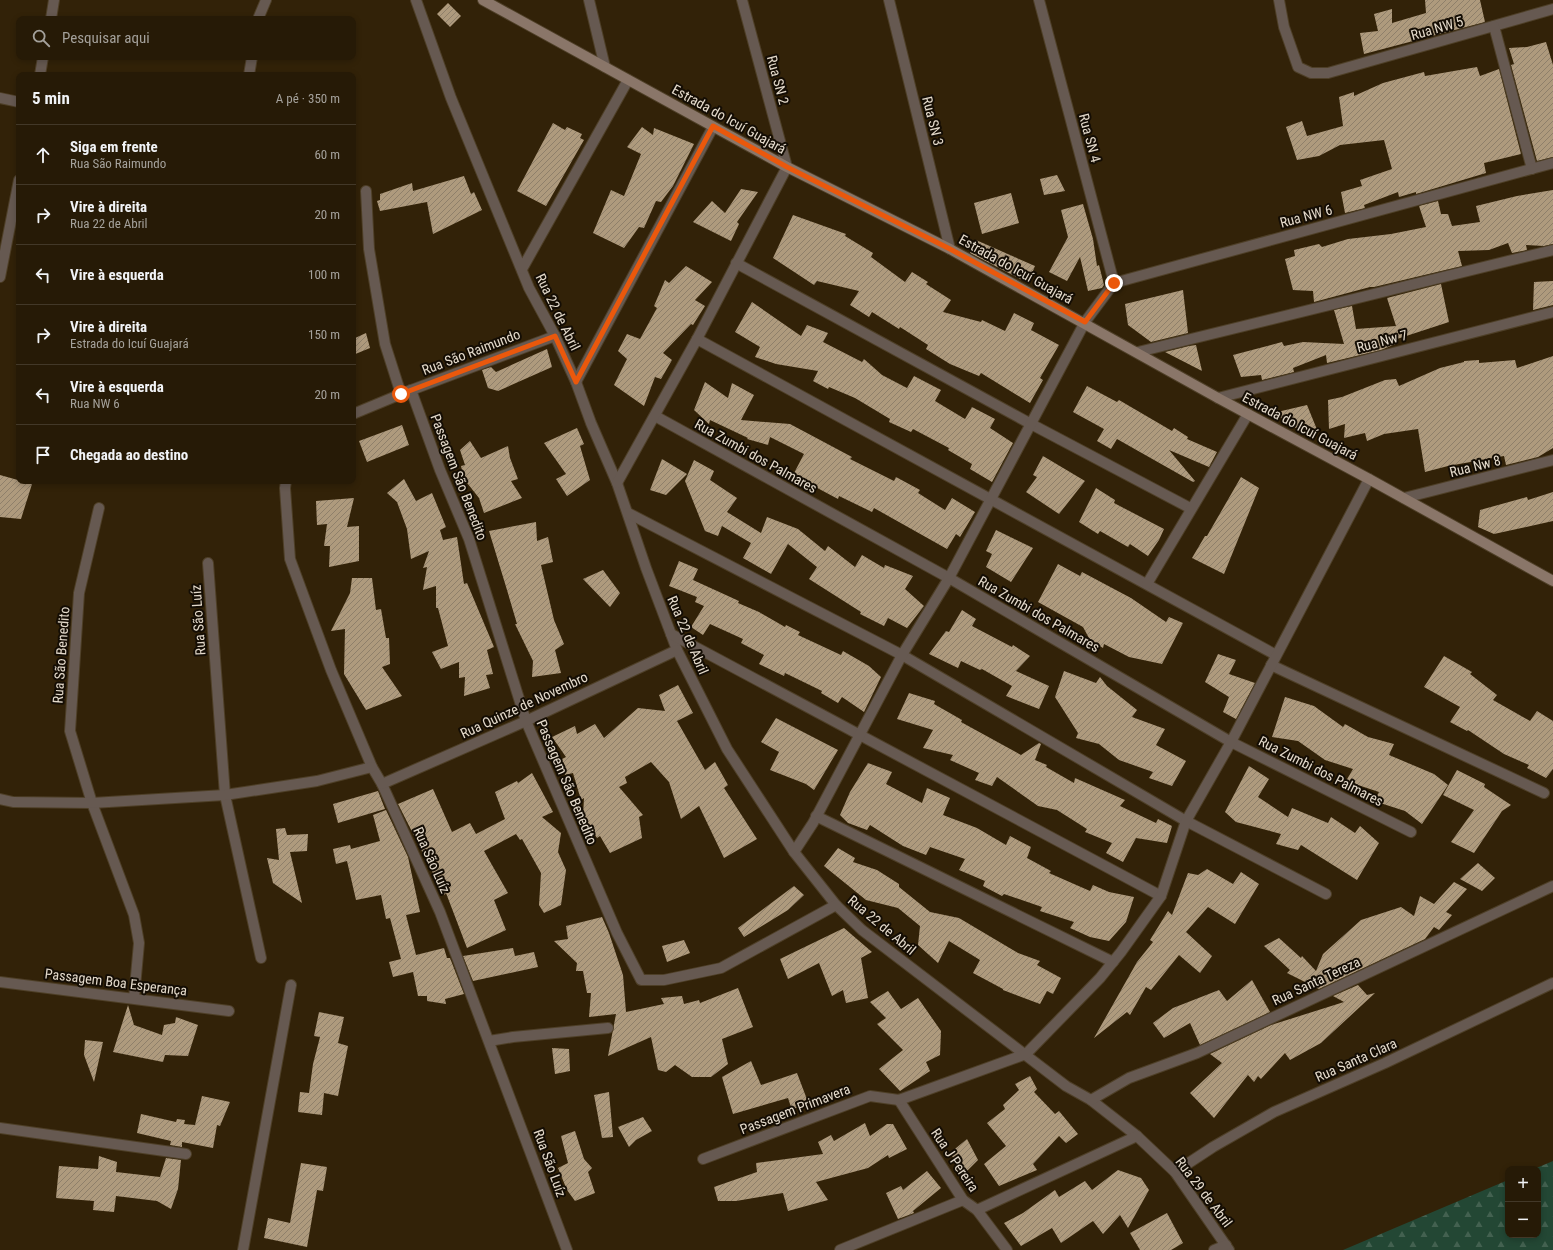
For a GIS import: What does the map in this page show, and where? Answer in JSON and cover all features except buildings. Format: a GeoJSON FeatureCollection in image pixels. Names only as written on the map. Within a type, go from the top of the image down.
{"type":"FeatureCollection","features":[{"type":"Feature","properties":{"kind":"street"},"geometry":{"type":"LineString","coordinates":[[51,16],[54,0]]}},
{"type":"Feature","properties":{"kind":"street"},"geometry":{"type":"LineString","coordinates":[[259,16],[266,0]]}},
{"type":"Feature","properties":{"kind":"street","name":"Rua 22 de Abril"},"geometry":{"type":"LineString","coordinates":[[416,0],[452,98],[529,288],[555,336],[576,382],[591,423],[617,483],[677,650],[727,750],[794,852],[836,905],[862,930],[1066,1086],[1091,1100],[1137,1136]]}},
{"type":"Feature","properties":{"kind":"street","name":"Estrada do Icuí Guajará"},"geometry":{"type":"LineString","coordinates":[[483,0],[787,167],[950,249],[1085,322],[1218,398],[1370,479],[1553,581]]}},
{"type":"Feature","properties":{"kind":"street"},"geometry":{"type":"LineString","coordinates":[[589,0],[605,67]]}},
{"type":"Feature","properties":{"kind":"street","name":"Rua SN 2"},"geometry":{"type":"LineString","coordinates":[[742,0],[787,167]]}},
{"type":"Feature","properties":{"kind":"street","name":"Rua SN 3"},"geometry":{"type":"LineString","coordinates":[[889,0],[950,249]]}},
{"type":"Feature","properties":{"kind":"street","name":"Rua SN 4"},"geometry":{"type":"LineString","coordinates":[[1039,0],[1114,283]]}},
{"type":"Feature","properties":{"kind":"street","name":"Rua NW 5"},"geometry":{"type":"LineString","coordinates":[[1279,0],[1284,27],[1298,67],[1311,73],[1328,73],[1553,9]]}},
{"type":"Feature","properties":{"kind":"street"},"geometry":{"type":"LineString","coordinates":[[1494,26],[1532,169]]}},
{"type":"Feature","properties":{"kind":"street"},"geometry":{"type":"LineString","coordinates":[[40,72],[42,60]]}},
{"type":"Feature","properties":{"kind":"street"},"geometry":{"type":"LineString","coordinates":[[250,72],[252,60]]}},
{"type":"Feature","properties":{"kind":"street"},"geometry":{"type":"LineString","coordinates":[[522,269],[628,80]]}},
{"type":"Feature","properties":{"kind":"street"},"geometry":{"type":"LineString","coordinates":[[0,98],[16,101]]}},
{"type":"Feature","properties":{"kind":"street"},"geometry":{"type":"LineString","coordinates":[[576,382],[713,126]]}},
{"type":"Feature","properties":{"kind":"street","name":"Rua NW 6"},"geometry":{"type":"LineString","coordinates":[[1114,283],[1553,163]]}},
{"type":"Feature","properties":{"kind":"street"},"geometry":{"type":"LineString","coordinates":[[617,483],[697,339],[787,167]]}},
{"type":"Feature","properties":{"kind":"street","name":"Passagem São Benedito"},"geometry":{"type":"LineString","coordinates":[[366,191],[369,248],[384,336],[406,392],[469,539],[526,721],[616,933],[641,980],[664,980],[721,968],[836,905]]}},
{"type":"Feature","properties":{"kind":"street"},"geometry":{"type":"LineString","coordinates":[[0,274],[16,195]]}},
{"type":"Feature","properties":{"kind":"street"},"geometry":{"type":"LineString","coordinates":[[1138,352],[1553,250]]}},
{"type":"Feature","properties":{"kind":"street"},"geometry":{"type":"LineString","coordinates":[[736,263],[1031,424],[1190,508]]}},
{"type":"Feature","properties":{"kind":"street"},"geometry":{"type":"LineString","coordinates":[[794,852],[816,816],[902,655],[949,578],[1085,322],[1114,283]]}},
{"type":"Feature","properties":{"kind":"street","name":"Rua Nw 7"},"geometry":{"type":"LineString","coordinates":[[1218,398],[1553,312]]}},
{"type":"Feature","properties":{"kind":"street","name":"Rua São Raimundo"},"geometry":{"type":"LineString","coordinates":[[356,413],[406,392],[555,336]]}},
{"type":"Feature","properties":{"kind":"street"},"geometry":{"type":"LineString","coordinates":[[697,339],[1276,655]]}},
{"type":"Feature","properties":{"kind":"street"},"geometry":{"type":"LineString","coordinates":[[1147,584],[1190,508],[1248,414]]}},
{"type":"Feature","properties":{"kind":"street","name":"Rua Zumbi dos Palmares"},"geometry":{"type":"LineString","coordinates":[[655,416],[949,578],[1231,742],[1412,832]]}},
{"type":"Feature","properties":{"kind":"street","name":"Rua Nw 8"},"geometry":{"type":"LineString","coordinates":[[1404,498],[1553,460]]}},
{"type":"Feature","properties":{"kind":"street"},"geometry":{"type":"LineString","coordinates":[[899,1100],[1026,1054],[1113,962],[1161,896],[1186,821],[1231,742],[1270,665],[1370,479]]}},
{"type":"Feature","properties":{"kind":"street","name":"Rua São Luíz"},"geometry":{"type":"LineString","coordinates":[[285,484],[284,488],[290,559],[331,670],[372,767],[382,784],[440,912],[567,1250]]}},
{"type":"Feature","properties":{"kind":"street","name":"Rua São Benedito"},"geometry":{"type":"LineString","coordinates":[[99,508],[79,593],[70,731],[92,803],[134,915],[139,943],[134,998]]}},
{"type":"Feature","properties":{"kind":"street"},"geometry":{"type":"LineString","coordinates":[[628,513],[902,655],[1186,821],[1326,894]]}},
{"type":"Feature","properties":{"kind":"street","name":"Rua São Luíz"},"geometry":{"type":"LineString","coordinates":[[208,563],[225,795],[261,958]]}},
{"type":"Feature","properties":{"kind":"street"},"geometry":{"type":"LineString","coordinates":[[671,634],[1161,896]]}},
{"type":"Feature","properties":{"kind":"street","name":"Rua Quinze de Novembro"},"geometry":{"type":"LineString","coordinates":[[382,784],[526,721],[677,650]]}},
{"type":"Feature","properties":{"kind":"street"},"geometry":{"type":"LineString","coordinates":[[1270,665],[1544,793]]}},
{"type":"Feature","properties":{"kind":"street"},"geometry":{"type":"LineString","coordinates":[[0,799],[13,802],[92,803],[225,795],[318,781],[372,767]]}},
{"type":"Feature","properties":{"kind":"street"},"geometry":{"type":"LineString","coordinates":[[816,816],[1113,962]]}},
{"type":"Feature","properties":{"kind":"street","name":"Rua Santa Tereza"},"geometry":{"type":"LineString","coordinates":[[1091,1100],[1129,1078],[1162,1064],[1197,1053],[1553,886]]}},
{"type":"Feature","properties":{"kind":"street","name":"Passagem Boa Esperança"},"geometry":{"type":"LineString","coordinates":[[0,982],[229,1011]]}},
{"type":"Feature","properties":{"kind":"street","name":"Rua Santa Clara"},"geometry":{"type":"LineString","coordinates":[[1175,1172],[1213,1147],[1274,1112],[1385,1063],[1553,983]]}},
{"type":"Feature","properties":{"kind":"street"},"geometry":{"type":"LineString","coordinates":[[243,1250],[291,985]]}},
{"type":"Feature","properties":{"kind":"street"},"geometry":{"type":"LineString","coordinates":[[489,1041],[513,1037],[608,1028]]}},
{"type":"Feature","properties":{"kind":"street","name":"Passagem Primavera"},"geometry":{"type":"LineString","coordinates":[[703,1159],[870,1096],[899,1100]]}},
{"type":"Feature","properties":{"kind":"street","name":"Rua J Pereira"},"geometry":{"type":"LineString","coordinates":[[899,1100],[963,1200],[977,1210],[1007,1250]]}},
{"type":"Feature","properties":{"kind":"street"},"geometry":{"type":"LineString","coordinates":[[0,1128],[186,1154]]}},
{"type":"Feature","properties":{"kind":"street"},"geometry":{"type":"LineString","coordinates":[[977,1210],[1137,1136]]}},
{"type":"Feature","properties":{"kind":"street","name":"Rua 29 de Abril"},"geometry":{"type":"LineString","coordinates":[[1137,1136],[1175,1172],[1228,1247]]}},
{"type":"Feature","properties":{"kind":"street"},"geometry":{"type":"LineString","coordinates":[[840,1250],[963,1200]]}},
{"type":"Feature","properties":{"kind":"street"},"geometry":{"type":"LineString","coordinates":[[1214,1250],[1228,1247]]}},
{"type":"Feature","properties":{"kind":"green space"},"geometry":{"type":"Polygon","coordinates":[[[1553,1161],[1553,1250],[1343,1250],[1505,1181],[1505,1238],[1541,1238],[1541,1166],[1553,1161]]]}},
{"type":"Feature","properties":{"kind":"route"},"geometry":{"type":"LineString","coordinates":[[401,394],[555,336],[576,382],[713,126],[787,167],[950,249],[1085,322],[1103,295],[1114,283]]}}]}
